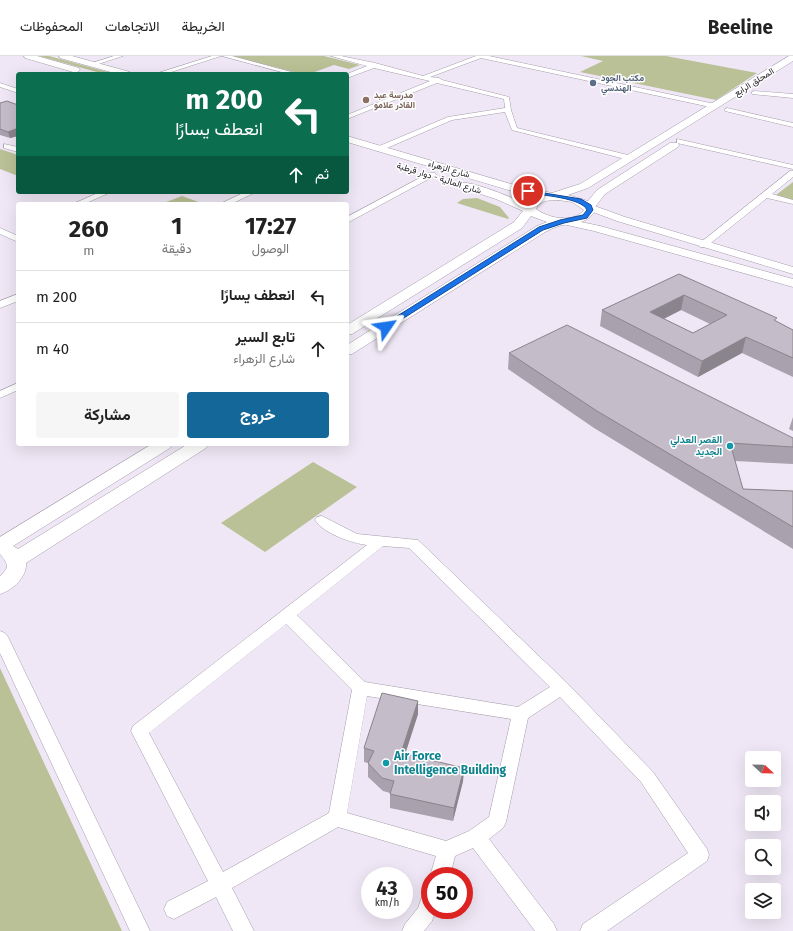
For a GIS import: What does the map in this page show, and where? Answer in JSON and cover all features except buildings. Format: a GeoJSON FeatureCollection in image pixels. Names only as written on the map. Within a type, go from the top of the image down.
{"type":"FeatureCollection","features":[{"type":"Feature","properties":{"kind":"main road"},"geometry":{"type":"LineString","coordinates":[[28,56],[86,72]]}},
{"type":"Feature","properties":{"kind":"main road"},"geometry":{"type":"LineString","coordinates":[[63,56],[120,72]]}},
{"type":"Feature","properties":{"kind":"main road","name":"المحلق الرابع"},"geometry":{"type":"LineString","coordinates":[[530,210],[532,202],[537,199],[584,186],[793,57]]}},
{"type":"Feature","properties":{"kind":"main road"},"geometry":{"type":"LineString","coordinates":[[751,94],[793,67]]}},
{"type":"Feature","properties":{"kind":"main road"},"geometry":{"type":"LineString","coordinates":[[715,118],[738,103]]}},
{"type":"Feature","properties":{"kind":"main road"},"geometry":{"type":"LineString","coordinates":[[349,350],[541,229],[562,221],[585,217],[590,210],[589,207],[601,192],[692,133]]}},
{"type":"Feature","properties":{"kind":"main road","name":"شارع الزهراء"},"geometry":{"type":"LineString","coordinates":[[349,140],[378,154],[516,189],[575,199],[589,207]]}},
{"type":"Feature","properties":{"kind":"main road","name":"شارع المالية - دوار قرطبة"},"geometry":{"type":"LineString","coordinates":[[378,154],[436,176]]}},
{"type":"Feature","properties":{"kind":"main road","name":"شارع المالية - دوار قرطبة"},"geometry":{"type":"LineString","coordinates":[[452,182],[500,198],[530,210],[538,216],[562,221]]}},
{"type":"Feature","properties":{"kind":"main road"},"geometry":{"type":"LineString","coordinates":[[349,330],[518,225],[530,210]]}},
{"type":"Feature","properties":{"kind":"main road"},"geometry":{"type":"LineString","coordinates":[[0,544],[161,446]]}},
{"type":"Feature","properties":{"kind":"main road"},"geometry":{"type":"LineString","coordinates":[[16,560],[197,446]]}},
{"type":"Feature","properties":{"kind":"main road"},"geometry":{"type":"LineString","coordinates":[[0,548],[13,554],[17,566],[14,574],[0,587]]}},
{"type":"Feature","properties":{"kind":"street"},"geometry":{"type":"LineString","coordinates":[[92,64],[120,56]]}},
{"type":"Feature","properties":{"kind":"street"},"geometry":{"type":"LineString","coordinates":[[165,72],[218,56]]}},
{"type":"Feature","properties":{"kind":"street"},"geometry":{"type":"LineString","coordinates":[[225,56],[288,72]]}},
{"type":"Feature","properties":{"kind":"street"},"geometry":{"type":"LineString","coordinates":[[334,56],[439,80],[507,98],[508,110],[514,129],[629,158]]}},
{"type":"Feature","properties":{"kind":"street"},"geometry":{"type":"LineString","coordinates":[[426,77],[481,56],[715,106]]}},
{"type":"Feature","properties":{"kind":"street"},"geometry":{"type":"LineString","coordinates":[[349,75],[375,66]]}},
{"type":"Feature","properties":{"kind":"street"},"geometry":{"type":"LineString","coordinates":[[349,116],[439,80]]}},
{"type":"Feature","properties":{"kind":"street"},"geometry":{"type":"LineString","coordinates":[[0,85],[16,90]]}},
{"type":"Feature","properties":{"kind":"street"},"geometry":{"type":"LineString","coordinates":[[751,94],[793,96]]}},
{"type":"Feature","properties":{"kind":"street"},"geometry":{"type":"LineString","coordinates":[[378,154],[450,118],[508,110]]}},
{"type":"Feature","properties":{"kind":"street"},"geometry":{"type":"LineString","coordinates":[[727,110],[793,125]]}},
{"type":"Feature","properties":{"kind":"street"},"geometry":{"type":"LineString","coordinates":[[680,141],[793,167]]}},
{"type":"Feature","properties":{"kind":"street"},"geometry":{"type":"LineString","coordinates":[[7,146],[16,149]]}},
{"type":"Feature","properties":{"kind":"street"},"geometry":{"type":"LineString","coordinates":[[703,245],[793,173]]}},
{"type":"Feature","properties":{"kind":"street"},"geometry":{"type":"LineString","coordinates":[[349,219],[436,176]]}},
{"type":"Feature","properties":{"kind":"street"},"geometry":{"type":"LineString","coordinates":[[82,202],[102,194]]}},
{"type":"Feature","properties":{"kind":"street"},"geometry":{"type":"LineString","coordinates":[[229,202],[247,194]]}},
{"type":"Feature","properties":{"kind":"street"},"geometry":{"type":"LineString","coordinates":[[765,195],[793,202]]}},
{"type":"Feature","properties":{"kind":"street"},"geometry":{"type":"LineString","coordinates":[[589,207],[621,219],[703,245],[793,271]]}},
{"type":"Feature","properties":{"kind":"street"},"geometry":{"type":"LineString","coordinates":[[562,221],[596,228],[793,283]]}},
{"type":"Feature","properties":{"kind":"street"},"geometry":{"type":"LineString","coordinates":[[2,232],[16,228]]}},
{"type":"Feature","properties":{"kind":"street"},"geometry":{"type":"LineString","coordinates":[[2,232],[16,238]]}},
{"type":"Feature","properties":{"kind":"street"},"geometry":{"type":"LineString","coordinates":[[0,305],[16,298]]}},
{"type":"Feature","properties":{"kind":"street"},"geometry":{"type":"LineString","coordinates":[[0,395],[16,387]]}},
{"type":"Feature","properties":{"kind":"street"},"geometry":{"type":"LineString","coordinates":[[322,520],[339,532],[354,538],[414,543],[561,688],[647,777],[700,855],[590,931]]}},
{"type":"Feature","properties":{"kind":"street"},"geometry":{"type":"LineString","coordinates":[[244,931],[139,731],[381,541]]}},
{"type":"Feature","properties":{"kind":"street"},"geometry":{"type":"LineString","coordinates":[[287,615],[360,688],[520,714],[561,688]]}},
{"type":"Feature","properties":{"kind":"street"},"geometry":{"type":"LineString","coordinates":[[0,637],[140,931]]}},
{"type":"Feature","properties":{"kind":"street"},"geometry":{"type":"LineString","coordinates":[[336,818],[360,688]]}},
{"type":"Feature","properties":{"kind":"street"},"geometry":{"type":"LineString","coordinates":[[174,909],[220,885],[336,818],[447,850],[476,837],[497,822],[520,714]]}},
{"type":"Feature","properties":{"kind":"street"},"geometry":{"type":"LineString","coordinates":[[476,837],[547,931]]}},
{"type":"Feature","properties":{"kind":"street"},"geometry":{"type":"LineString","coordinates":[[442,867],[447,850]]}},
{"type":"Feature","properties":{"kind":"street"},"geometry":{"type":"LineString","coordinates":[[412,931],[421,918]]}},
{"type":"Feature","properties":{"kind":"green space"},"geometry":{"type":"Polygon","coordinates":[[[39,56],[49,56],[108,72],[97,72],[39,56]]]}},
{"type":"Feature","properties":{"kind":"green space"},"geometry":{"type":"Polygon","coordinates":[[[231,56],[324,56],[360,65],[349,69],[334,65],[315,72],[294,72],[231,56]]]}},
{"type":"Feature","properties":{"kind":"green space"},"geometry":{"type":"Polygon","coordinates":[[[581,56],[666,56],[757,73],[716,100],[580,72],[603,61],[581,56]]]}},
{"type":"Feature","properties":{"kind":"green space"},"geometry":{"type":"Polygon","coordinates":[[[0,149],[16,154],[16,175],[0,169],[0,149]]]}},
{"type":"Feature","properties":{"kind":"green space"},"geometry":{"type":"Polygon","coordinates":[[[793,182],[793,200],[776,195],[793,182]]]}},
{"type":"Feature","properties":{"kind":"green space"},"geometry":{"type":"Polygon","coordinates":[[[182,196],[198,202],[166,202],[182,196]]]}},
{"type":"Feature","properties":{"kind":"green space"},"geometry":{"type":"Polygon","coordinates":[[[477,198],[500,207],[509,218],[508,219],[457,203],[463,199],[477,198]]]}},
{"type":"Feature","properties":{"kind":"green space"},"geometry":{"type":"Polygon","coordinates":[[[313,462],[357,487],[265,552],[221,523],[313,462]]]}},
{"type":"Feature","properties":{"kind":"green space"},"geometry":{"type":"Polygon","coordinates":[[[0,668],[122,931],[0,931],[0,668]]]}},
{"type":"Feature","properties":{"kind":"place","name":"مكتب الجود الهندسي"},"geometry":{"type":"Point","coordinates":[593,83]}},
{"type":"Feature","properties":{"kind":"place","name":"مدرسة عبد القادر علامو"},"geometry":{"type":"Point","coordinates":[366,100]}},
{"type":"Feature","properties":{"kind":"place","name":"القصر العدلي الجديد"},"geometry":{"type":"Point","coordinates":[730,446]}},
{"type":"Feature","properties":{"kind":"place","name":"Air Force Intelligence Building"},"geometry":{"type":"Point","coordinates":[386,763]}},
{"type":"Feature","properties":{"kind":"route"},"geometry":{"type":"LineString","coordinates":[[386,327],[541,229],[562,221],[579,219],[589,214],[589,207],[579,200],[528,191]]}}]}
